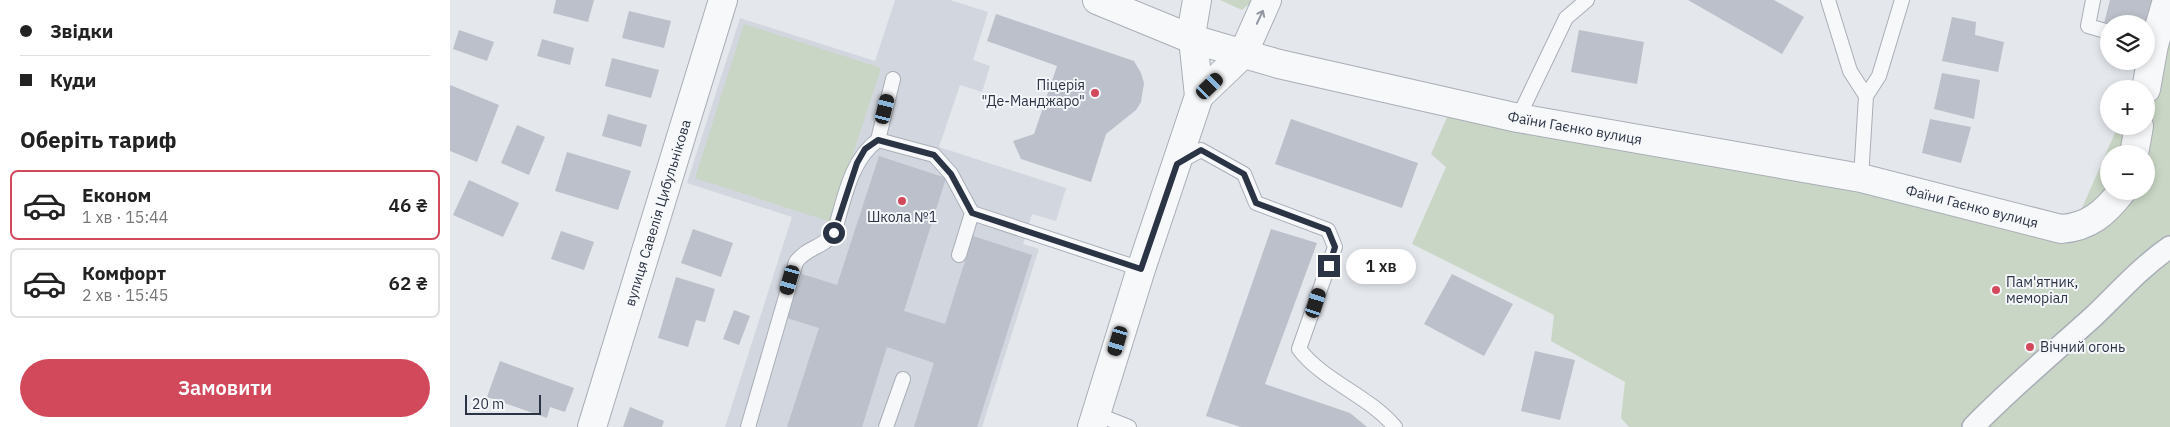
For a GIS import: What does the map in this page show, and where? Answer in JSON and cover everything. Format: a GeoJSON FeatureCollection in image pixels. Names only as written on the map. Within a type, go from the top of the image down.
{"type":"FeatureCollection","features":[{"type":"Feature","properties":{"kind":"street","name":"вулиця Савелія Цибульнікова"},"geometry":{"type":"LineString","coordinates":[[592,427],[723,0]]}},
{"type":"Feature","properties":{"kind":"street","name":"Фаїни Гаєнко вулиця"},"geometry":{"type":"LineString","coordinates":[[1097,0],[1192,39],[1279,64],[1518,118],[1861,178],[2061,229],[2075,228],[2092,221],[2107,210],[2115,200]]}},
{"type":"Feature","properties":{"kind":"street"},"geometry":{"type":"LineString","coordinates":[[1094,421],[1141,269],[1199,96],[1192,39],[1197,0]]}},
{"type":"Feature","properties":{"kind":"street"},"geometry":{"type":"LineString","coordinates":[[1199,96],[1242,54],[1267,0]]}},
{"type":"Feature","properties":{"kind":"street"},"geometry":{"type":"LineString","coordinates":[[2155,32],[2168,0]]}},
{"type":"Feature","properties":{"kind":"street"},"geometry":{"type":"LineString","coordinates":[[1973,427],[2007,392],[2094,315],[2147,263],[2170,247]]}},
{"type":"Feature","properties":{"kind":"lane"},"geometry":{"type":"LineString","coordinates":[[1518,118],[1566,18],[1587,0]]}},
{"type":"Feature","properties":{"kind":"lane"},"geometry":{"type":"LineString","coordinates":[[1828,0],[1850,71],[1866,96]]}},
{"type":"Feature","properties":{"kind":"lane"},"geometry":{"type":"LineString","coordinates":[[1861,178],[1866,96],[1879,76],[1902,0]]}},
{"type":"Feature","properties":{"kind":"lane"},"geometry":{"type":"LineString","coordinates":[[2093,0],[2088,26],[2100,29]]}},
{"type":"Feature","properties":{"kind":"lane"},"geometry":{"type":"LineString","coordinates":[[748,427],[796,262],[803,252],[827,242],[834,233],[857,163],[865,149],[878,140],[893,79]]}},
{"type":"Feature","properties":{"kind":"lane"},"geometry":{"type":"LineString","coordinates":[[878,140],[934,155],[951,174],[972,213],[1141,269]]}},
{"type":"Feature","properties":{"kind":"lane"},"geometry":{"type":"LineString","coordinates":[[1177,164],[1201,150],[1244,174],[1256,203],[1328,230],[1335,247],[1299,349],[1308,361],[1381,411],[1395,427]]}},
{"type":"Feature","properties":{"kind":"lane"},"geometry":{"type":"LineString","coordinates":[[960,255],[972,213]]}},
{"type":"Feature","properties":{"kind":"lane"},"geometry":{"type":"LineString","coordinates":[[886,427],[903,379]]}},
{"type":"Feature","properties":{"kind":"lane"},"geometry":{"type":"LineString","coordinates":[[1094,421],[1129,427]]}},
{"type":"Feature","properties":{"kind":"shaded area","name":"Школа №1"},"geometry":{"type":"Polygon","coordinates":[[[895,0],[950,0],[988,12],[973,60],[990,66],[982,92],[960,85],[939,147],[1066,188],[1056,221],[1032,214],[1023,244],[1039,249],[982,427],[725,427],[792,217],[687,183],[740,18],[875,61],[895,0]]]}},
{"type":"Feature","properties":{"kind":"green space"},"geometry":{"type":"Polygon","coordinates":[[[1220,0],[1254,0],[1242,10],[1220,0]]]}},
{"type":"Feature","properties":{"kind":"green space"},"geometry":{"type":"Polygon","coordinates":[[[2170,0],[2170,427],[1629,427],[1621,418],[1625,382],[1551,341],[1554,315],[1412,244],[1446,167],[1431,154],[1451,108],[1874,187],[2068,240],[2100,167],[2100,200],[2155,200],[2155,145],[2110,145],[2114,135],[2155,135],[2155,80],[2148,80],[2151,70],[2155,70],[2155,56],[2170,0]]]}},
{"type":"Feature","properties":{"kind":"green space"},"geometry":{"type":"Polygon","coordinates":[[[744,24],[881,68],[831,222],[695,178],[744,24]]]}},
{"type":"Feature","properties":{"kind":"building"},"geometry":{"type":"Polygon","coordinates":[[[556,0],[594,0],[588,22],[553,13],[556,0]]]}},
{"type":"Feature","properties":{"kind":"building"},"geometry":{"type":"Polygon","coordinates":[[[1688,0],[1774,0],[1804,17],[1782,54],[1688,0]]]}},
{"type":"Feature","properties":{"kind":"building"},"geometry":{"type":"Polygon","coordinates":[[[2110,0],[2162,0],[2152,15],[2106,15],[2110,0]]]}},
{"type":"Feature","properties":{"kind":"building"},"geometry":{"type":"Polygon","coordinates":[[[629,11],[671,21],[664,48],[622,38],[629,11]]]}},
{"type":"Feature","properties":{"kind":"building","name":"Піцерія \"Де-Манджаро\""},"geometry":{"type":"Polygon","coordinates":[[[996,14],[1134,61],[1141,73],[1144,83],[1141,102],[1136,110],[1106,134],[1091,182],[1021,159],[1013,141],[1034,134],[1057,66],[987,41],[996,14]]]}},
{"type":"Feature","properties":{"kind":"building"},"geometry":{"type":"Polygon","coordinates":[[[1952,17],[1976,22],[1975,35],[2004,42],[1998,72],[1942,61],[1952,17]]]}},
{"type":"Feature","properties":{"kind":"building"},"geometry":{"type":"Polygon","coordinates":[[[459,30],[494,42],[487,61],[453,49],[459,30]]]}},
{"type":"Feature","properties":{"kind":"building"},"geometry":{"type":"Polygon","coordinates":[[[1579,30],[1644,42],[1637,84],[1571,72],[1579,30]]]}},
{"type":"Feature","properties":{"kind":"building"},"geometry":{"type":"Polygon","coordinates":[[[542,39],[574,48],[570,65],[537,56],[542,39]]]}},
{"type":"Feature","properties":{"kind":"building"},"geometry":{"type":"Polygon","coordinates":[[[612,58],[659,70],[651,98],[605,86],[612,58]]]}},
{"type":"Feature","properties":{"kind":"building"},"geometry":{"type":"Polygon","coordinates":[[[1942,73],[1980,80],[1974,119],[1934,109],[1942,73]]]}},
{"type":"Feature","properties":{"kind":"building"},"geometry":{"type":"Polygon","coordinates":[[[450,85],[499,105],[477,162],[450,151],[450,85]]]}},
{"type":"Feature","properties":{"kind":"building"},"geometry":{"type":"Polygon","coordinates":[[[608,114],[647,125],[641,147],[602,136],[608,114]]]}},
{"type":"Feature","properties":{"kind":"building"},"geometry":{"type":"Polygon","coordinates":[[[1291,119],[1418,163],[1402,208],[1275,164],[1291,119]]]}},
{"type":"Feature","properties":{"kind":"building"},"geometry":{"type":"Polygon","coordinates":[[[1930,119],[1971,127],[1961,163],[1922,153],[1930,119]]]}},
{"type":"Feature","properties":{"kind":"building"},"geometry":{"type":"Polygon","coordinates":[[[517,125],[545,137],[529,175],[501,163],[517,125]]]}},
{"type":"Feature","properties":{"kind":"building"},"geometry":{"type":"Polygon","coordinates":[[[567,152],[631,171],[618,210],[555,191],[567,152]]]}},
{"type":"Feature","properties":{"kind":"building"},"geometry":{"type":"Polygon","coordinates":[[[879,156],[946,178],[904,311],[945,324],[973,236],[1032,255],[977,427],[914,427],[934,363],[887,347],[862,427],[787,427],[819,328],[787,318],[802,274],[837,285],[879,156]]]}},
{"type":"Feature","properties":{"kind":"building"},"geometry":{"type":"Polygon","coordinates":[[[469,180],[519,203],[503,237],[453,215],[469,180]]]}},
{"type":"Feature","properties":{"kind":"building"},"geometry":{"type":"Polygon","coordinates":[[[693,229],[733,243],[721,277],[681,263],[693,229]]]}},
{"type":"Feature","properties":{"kind":"building"},"geometry":{"type":"Polygon","coordinates":[[[1271,229],[1317,243],[1265,384],[1350,413],[1367,427],[1241,427],[1206,416],[1271,229]]]}},
{"type":"Feature","properties":{"kind":"building"},"geometry":{"type":"Polygon","coordinates":[[[561,231],[594,242],[584,270],[551,259],[561,231]]]}},
{"type":"Feature","properties":{"kind":"building"},"geometry":{"type":"Polygon","coordinates":[[[1452,274],[1513,304],[1484,356],[1424,324],[1452,274]]]}},
{"type":"Feature","properties":{"kind":"building"},"geometry":{"type":"Polygon","coordinates":[[[676,277],[715,289],[705,322],[696,320],[688,347],[658,338],[676,277]]]}},
{"type":"Feature","properties":{"kind":"building"},"geometry":{"type":"Polygon","coordinates":[[[734,310],[750,316],[739,345],[723,339],[734,310]]]}},
{"type":"Feature","properties":{"kind":"building"},"geometry":{"type":"Polygon","coordinates":[[[1535,351],[1575,360],[1560,420],[1521,411],[1535,351]]]}},
{"type":"Feature","properties":{"kind":"building"},"geometry":{"type":"Polygon","coordinates":[[[500,361],[574,388],[565,412],[550,407],[547,418],[487,397],[500,361]]]}},
{"type":"Feature","properties":{"kind":"building"},"geometry":{"type":"Polygon","coordinates":[[[630,407],[664,421],[662,427],[623,427],[630,407]]]}},
{"type":"Feature","properties":{"kind":"place","name":"Піцерія \"Де-Манджаро\""},"geometry":{"type":"Point","coordinates":[1095,93]}},
{"type":"Feature","properties":{"kind":"place","name":"Школа №1"},"geometry":{"type":"Point","coordinates":[902,201]}},
{"type":"Feature","properties":{"kind":"place","name":"Пам'ятник, меморіал"},"geometry":{"type":"Point","coordinates":[1996,290]}},
{"type":"Feature","properties":{"kind":"place","name":"Вічний огонь"},"geometry":{"type":"Point","coordinates":[2030,347]}},
{"type":"Feature","properties":{"kind":"route"},"geometry":{"type":"LineString","coordinates":[[834,233],[857,163],[865,149],[878,140],[934,155],[951,174],[972,213],[1141,269],[1177,164],[1201,150],[1244,174],[1256,203],[1328,230],[1335,247],[1329,266]]}}]}
